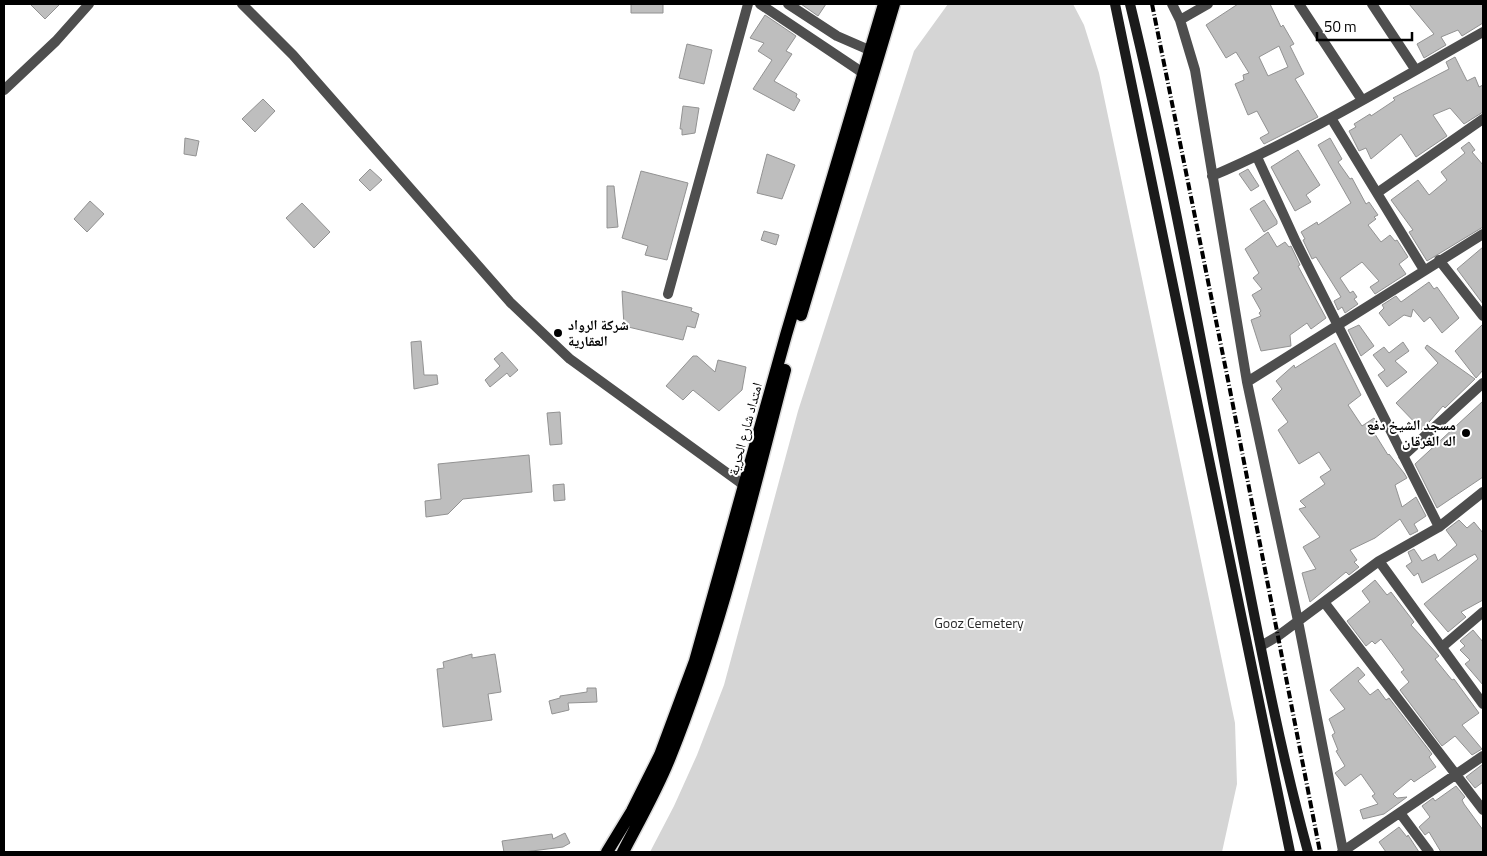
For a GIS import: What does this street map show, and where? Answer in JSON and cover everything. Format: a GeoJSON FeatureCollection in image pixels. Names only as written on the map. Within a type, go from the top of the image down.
{"type":"FeatureCollection","features":[{"type":"Feature","properties":{"kind":"main road"},"geometry":{"type":"LineString","coordinates":[[875,53],[884,4]]}},
{"type":"Feature","properties":{"kind":"main road"},"geometry":{"type":"LineString","coordinates":[[623,852],[669,760],[704,662],[743,530],[794,336],[868,77],[894,4]]}},
{"type":"Feature","properties":{"kind":"main road"},"geometry":{"type":"LineString","coordinates":[[1115,4],[1290,852]]}},
{"type":"Feature","properties":{"kind":"main road"},"geometry":{"type":"LineString","coordinates":[[1130,4],[1180,238],[1261,646],[1294,803],[1308,852]]}},
{"type":"Feature","properties":{"kind":"main road","name":"امتداد شارع الحرية"},"geometry":{"type":"LineString","coordinates":[[607,852],[649,778],[676,714],[695,661],[789,326],[868,77]]}},
{"type":"Feature","properties":{"kind":"street"},"geometry":{"type":"LineString","coordinates":[[4,90],[56,41],[89,4]]}},
{"type":"Feature","properties":{"kind":"street"},"geometry":{"type":"LineString","coordinates":[[242,4],[293,55],[510,302],[570,359],[744,486]]}},
{"type":"Feature","properties":{"kind":"street"},"geometry":{"type":"LineString","coordinates":[[668,294],[748,4]]}},
{"type":"Feature","properties":{"kind":"street"},"geometry":{"type":"LineString","coordinates":[[760,4],[868,77]]}},
{"type":"Feature","properties":{"kind":"street"},"geometry":{"type":"LineString","coordinates":[[788,4],[836,36],[875,53]]}},
{"type":"Feature","properties":{"kind":"street"},"geometry":{"type":"LineString","coordinates":[[1172,4],[1180,20],[1195,70],[1247,382],[1298,621],[1342,852],[1483,756]]}},
{"type":"Feature","properties":{"kind":"street"},"geometry":{"type":"LineString","coordinates":[[1180,20],[1208,4]]}},
{"type":"Feature","properties":{"kind":"street"},"geometry":{"type":"LineString","coordinates":[[1299,4],[1362,100]]}},
{"type":"Feature","properties":{"kind":"street"},"geometry":{"type":"LineString","coordinates":[[1372,4],[1415,69]]}},
{"type":"Feature","properties":{"kind":"street"},"geometry":{"type":"LineString","coordinates":[[1212,176],[1257,157],[1331,118],[1415,69],[1482,35]]}},
{"type":"Feature","properties":{"kind":"street"},"geometry":{"type":"LineString","coordinates":[[1331,118],[1424,270]]}},
{"type":"Feature","properties":{"kind":"street"},"geometry":{"type":"LineString","coordinates":[[1377,194],[1483,120]]}},
{"type":"Feature","properties":{"kind":"street"},"geometry":{"type":"LineString","coordinates":[[1257,157],[1282,214],[1439,527]]}},
{"type":"Feature","properties":{"kind":"street"},"geometry":{"type":"LineString","coordinates":[[1247,382],[1483,234]]}},
{"type":"Feature","properties":{"kind":"street"},"geometry":{"type":"LineString","coordinates":[[1439,260],[1483,316]]}},
{"type":"Feature","properties":{"kind":"street"},"geometry":{"type":"LineString","coordinates":[[1403,456],[1483,384]]}},
{"type":"Feature","properties":{"kind":"street"},"geometry":{"type":"LineString","coordinates":[[1261,646],[1379,561],[1439,527],[1483,492]]}},
{"type":"Feature","properties":{"kind":"street"},"geometry":{"type":"LineString","coordinates":[[1379,561],[1483,704]]}},
{"type":"Feature","properties":{"kind":"street"},"geometry":{"type":"LineString","coordinates":[[1324,602],[1483,810]]}},
{"type":"Feature","properties":{"kind":"street"},"geometry":{"type":"LineString","coordinates":[[1442,647],[1483,612]]}},
{"type":"Feature","properties":{"kind":"street"},"geometry":{"type":"LineString","coordinates":[[1400,813],[1429,852]]}},
{"type":"Feature","properties":{"kind":"green space","name":"Gooz Cemetery"},"geometry":{"type":"Polygon","coordinates":[[[948,4],[1073,4],[1084,25],[1099,73],[1235,723],[1237,784],[1222,852],[650,852],[674,806],[697,755],[724,685],[798,411],[914,51],[948,4]]]}},
{"type":"Feature","properties":{"kind":"building"},"geometry":{"type":"Polygon","coordinates":[[[30,4],[60,4],[45,19],[30,4]]]}},
{"type":"Feature","properties":{"kind":"building"},"geometry":{"type":"Polygon","coordinates":[[[631,4],[663,4],[663,13],[631,13],[631,4]]]}},
{"type":"Feature","properties":{"kind":"building"},"geometry":{"type":"Polygon","coordinates":[[[801,4],[826,4],[818,16],[801,4]]]}},
{"type":"Feature","properties":{"kind":"building"},"geometry":{"type":"Polygon","coordinates":[[[1238,4],[1270,4],[1281,27],[1283,25],[1294,44],[1290,46],[1304,74],[1295,79],[1318,117],[1264,144],[1260,138],[1269,133],[1257,111],[1248,115],[1235,84],[1244,80],[1243,75],[1249,73],[1236,52],[1226,58],[1206,25],[1238,4]],[[1279,46],[1259,57],[1268,76],[1288,67],[1279,46]]]}},
{"type":"Feature","properties":{"kind":"building"},"geometry":{"type":"Polygon","coordinates":[[[1409,4],[1483,4],[1483,23],[1462,36],[1458,30],[1441,37],[1446,45],[1424,58],[1417,44],[1434,34],[1409,4]]]}},
{"type":"Feature","properties":{"kind":"building"},"geometry":{"type":"Polygon","coordinates":[[[765,15],[796,36],[786,51],[792,54],[774,81],[797,94],[796,97],[800,100],[794,111],[753,89],[772,60],[758,51],[764,43],[750,38],[765,15]]]}},
{"type":"Feature","properties":{"kind":"building"},"geometry":{"type":"Polygon","coordinates":[[[687,44],[712,50],[704,84],[679,78],[687,44]]]}},
{"type":"Feature","properties":{"kind":"building"},"geometry":{"type":"Polygon","coordinates":[[[1455,57],[1467,81],[1475,77],[1479,87],[1483,85],[1483,112],[1464,124],[1450,108],[1433,115],[1447,136],[1416,157],[1401,134],[1371,159],[1366,148],[1359,151],[1349,131],[1356,127],[1354,124],[1370,114],[1371,116],[1395,100],[1393,98],[1449,69],[1446,62],[1455,57]]]}},
{"type":"Feature","properties":{"kind":"building"},"geometry":{"type":"Polygon","coordinates":[[[263,99],[275,111],[255,132],[242,119],[263,99]]]}},
{"type":"Feature","properties":{"kind":"building"},"geometry":{"type":"Polygon","coordinates":[[[683,106],[699,108],[695,133],[682,135],[682,129],[680,129],[683,106]]]}},
{"type":"Feature","properties":{"kind":"building"},"geometry":{"type":"Polygon","coordinates":[[[185,138],[199,141],[196,156],[184,154],[185,138]]]}},
{"type":"Feature","properties":{"kind":"building"},"geometry":{"type":"Polygon","coordinates":[[[1330,138],[1342,159],[1338,162],[1350,179],[1352,178],[1366,204],[1369,202],[1378,215],[1368,225],[1381,242],[1390,235],[1395,241],[1397,240],[1408,257],[1399,264],[1406,274],[1375,294],[1370,287],[1379,281],[1362,262],[1340,278],[1350,293],[1353,291],[1357,297],[1354,299],[1358,304],[1345,313],[1342,307],[1338,310],[1334,301],[1341,297],[1316,257],[1312,259],[1301,232],[1317,222],[1318,225],[1351,203],[1318,145],[1330,138]]]}},
{"type":"Feature","properties":{"kind":"building"},"geometry":{"type":"Polygon","coordinates":[[[1469,142],[1475,150],[1472,152],[1483,165],[1483,227],[1427,261],[1409,232],[1413,230],[1391,200],[1418,180],[1429,195],[1447,180],[1441,172],[1465,153],[1461,148],[1469,142]]]}},
{"type":"Feature","properties":{"kind":"building"},"geometry":{"type":"Polygon","coordinates":[[[1298,150],[1320,185],[1306,195],[1311,202],[1295,211],[1271,167],[1298,150]]]}},
{"type":"Feature","properties":{"kind":"building"},"geometry":{"type":"Polygon","coordinates":[[[767,154],[795,165],[782,199],[757,193],[767,154]]]}},
{"type":"Feature","properties":{"kind":"building"},"geometry":{"type":"Polygon","coordinates":[[[370,169],[382,180],[370,191],[359,180],[370,169]]]}},
{"type":"Feature","properties":{"kind":"building"},"geometry":{"type":"Polygon","coordinates":[[[1248,169],[1259,186],[1251,191],[1239,174],[1248,169]]]}},
{"type":"Feature","properties":{"kind":"building"},"geometry":{"type":"Polygon","coordinates":[[[641,171],[688,183],[667,260],[645,255],[648,246],[622,238],[641,171]]]}},
{"type":"Feature","properties":{"kind":"building"},"geometry":{"type":"Polygon","coordinates":[[[607,186],[614,186],[618,227],[607,228],[607,186]]]}},
{"type":"Feature","properties":{"kind":"building"},"geometry":{"type":"Polygon","coordinates":[[[1264,200],[1277,224],[1264,232],[1250,209],[1264,200]]]}},
{"type":"Feature","properties":{"kind":"building"},"geometry":{"type":"Polygon","coordinates":[[[90,201],[104,214],[87,232],[74,219],[90,201]]]}},
{"type":"Feature","properties":{"kind":"building"},"geometry":{"type":"Polygon","coordinates":[[[302,203],[330,232],[314,248],[286,218],[302,203]]]}},
{"type":"Feature","properties":{"kind":"building"},"geometry":{"type":"Polygon","coordinates":[[[764,231],[779,235],[776,245],[761,240],[764,231]]]}},
{"type":"Feature","properties":{"kind":"building"},"geometry":{"type":"Polygon","coordinates":[[[1268,232],[1277,247],[1285,242],[1289,247],[1291,246],[1300,265],[1298,266],[1326,318],[1311,329],[1307,323],[1290,335],[1291,346],[1261,351],[1251,320],[1261,316],[1259,313],[1261,311],[1252,295],[1262,289],[1253,278],[1259,273],[1245,249],[1268,232]]]}},
{"type":"Feature","properties":{"kind":"building"},"geometry":{"type":"Polygon","coordinates":[[[1483,247],[1483,304],[1457,269],[1483,247]]]}},
{"type":"Feature","properties":{"kind":"building"},"geometry":{"type":"Polygon","coordinates":[[[1429,282],[1434,289],[1437,287],[1459,318],[1442,333],[1430,317],[1424,322],[1413,309],[1411,317],[1404,315],[1389,326],[1379,313],[1384,308],[1382,305],[1396,296],[1401,302],[1429,282]]]}},
{"type":"Feature","properties":{"kind":"building"},"geometry":{"type":"Polygon","coordinates":[[[622,291],[692,308],[691,311],[699,314],[695,328],[687,326],[683,340],[624,326],[622,291]]]}},
{"type":"Feature","properties":{"kind":"building"},"geometry":{"type":"Polygon","coordinates":[[[1483,324],[1483,370],[1476,378],[1455,351],[1483,324]]]}},
{"type":"Feature","properties":{"kind":"building"},"geometry":{"type":"Polygon","coordinates":[[[1359,325],[1374,346],[1361,356],[1348,330],[1359,325]]]}},
{"type":"Feature","properties":{"kind":"building"},"geometry":{"type":"Polygon","coordinates":[[[421,341],[424,375],[437,375],[438,384],[414,389],[411,342],[421,341]]]}},
{"type":"Feature","properties":{"kind":"building"},"geometry":{"type":"Polygon","coordinates":[[[1403,342],[1409,351],[1395,361],[1407,372],[1387,387],[1378,375],[1385,370],[1373,355],[1384,347],[1389,353],[1403,342]]]}},
{"type":"Feature","properties":{"kind":"building"},"geometry":{"type":"Polygon","coordinates":[[[1335,343],[1361,395],[1348,405],[1362,426],[1374,418],[1380,428],[1373,431],[1388,455],[1407,478],[1395,485],[1402,507],[1416,497],[1426,516],[1414,524],[1418,531],[1410,535],[1400,519],[1375,538],[1350,550],[1357,560],[1354,562],[1359,567],[1349,575],[1346,572],[1310,602],[1302,573],[1316,569],[1303,547],[1320,537],[1299,509],[1306,507],[1300,501],[1325,484],[1320,477],[1331,470],[1319,452],[1299,464],[1278,430],[1288,422],[1272,399],[1282,389],[1276,381],[1294,365],[1295,368],[1335,343]]]}},
{"type":"Feature","properties":{"kind":"building"},"geometry":{"type":"Polygon","coordinates":[[[1427,345],[1475,379],[1445,408],[1443,406],[1422,430],[1396,403],[1438,363],[1425,348],[1427,345]]]}},
{"type":"Feature","properties":{"kind":"building"},"geometry":{"type":"Polygon","coordinates":[[[502,352],[518,370],[510,377],[507,373],[490,387],[485,380],[500,366],[494,359],[502,352]]]}},
{"type":"Feature","properties":{"kind":"building"},"geometry":{"type":"Polygon","coordinates":[[[693,356],[697,356],[715,372],[718,360],[746,367],[742,390],[719,411],[693,390],[683,400],[666,386],[693,356]]]}},
{"type":"Feature","properties":{"kind":"building","name":"مسجد الشيخ دفع اله الغرقان"},"geometry":{"type":"Polygon","coordinates":[[[1483,401],[1483,477],[1437,508],[1415,464],[1483,401]]]}},
{"type":"Feature","properties":{"kind":"building"},"geometry":{"type":"Polygon","coordinates":[[[560,412],[562,444],[550,445],[547,413],[560,412]]]}},
{"type":"Feature","properties":{"kind":"building"},"geometry":{"type":"Polygon","coordinates":[[[529,455],[532,492],[463,499],[448,514],[426,517],[425,501],[441,499],[438,464],[529,455]]]}},
{"type":"Feature","properties":{"kind":"building"},"geometry":{"type":"Polygon","coordinates":[[[564,484],[565,500],[554,501],[553,485],[564,484]]]}},
{"type":"Feature","properties":{"kind":"building"},"geometry":{"type":"Polygon","coordinates":[[[1459,520],[1467,528],[1474,522],[1483,533],[1483,600],[1461,612],[1466,617],[1448,632],[1424,604],[1478,559],[1475,554],[1422,583],[1418,573],[1414,576],[1406,566],[1412,562],[1408,552],[1414,549],[1422,561],[1435,554],[1438,561],[1457,545],[1446,530],[1459,520]]]}},
{"type":"Feature","properties":{"kind":"building"},"geometry":{"type":"Polygon","coordinates":[[[1375,580],[1387,595],[1391,592],[1414,622],[1411,625],[1439,656],[1435,659],[1452,680],[1454,679],[1479,713],[1462,725],[1482,749],[1472,755],[1455,736],[1442,746],[1400,690],[1409,682],[1401,672],[1404,670],[1381,639],[1375,644],[1372,641],[1366,646],[1347,621],[1370,602],[1362,591],[1375,580]]]}},
{"type":"Feature","properties":{"kind":"building"},"geometry":{"type":"Polygon","coordinates":[[[1473,630],[1483,642],[1483,685],[1465,664],[1470,660],[1460,650],[1465,646],[1460,641],[1473,630]]]}},
{"type":"Feature","properties":{"kind":"building"},"geometry":{"type":"Polygon","coordinates":[[[472,654],[472,658],[495,654],[501,692],[488,694],[492,720],[443,727],[437,669],[444,668],[443,662],[472,654]]]}},
{"type":"Feature","properties":{"kind":"building"},"geometry":{"type":"Polygon","coordinates":[[[1358,667],[1365,675],[1358,681],[1370,695],[1378,689],[1386,700],[1389,698],[1432,754],[1429,757],[1436,767],[1414,782],[1411,779],[1393,794],[1397,798],[1407,797],[1384,814],[1363,819],[1360,810],[1378,804],[1372,796],[1375,794],[1361,774],[1345,786],[1335,773],[1345,766],[1336,751],[1338,750],[1332,735],[1335,733],[1329,719],[1345,709],[1330,690],[1358,667]]]}},
{"type":"Feature","properties":{"kind":"building"},"geometry":{"type":"Polygon","coordinates":[[[587,688],[596,688],[597,702],[568,703],[569,710],[552,714],[549,701],[560,698],[560,696],[587,692],[587,688]]]}},
{"type":"Feature","properties":{"kind":"building"},"geometry":{"type":"Polygon","coordinates":[[[1483,764],[1483,782],[1475,788],[1466,777],[1483,764]]]}},
{"type":"Feature","properties":{"kind":"building"},"geometry":{"type":"Polygon","coordinates":[[[1456,786],[1465,797],[1462,800],[1464,804],[1483,830],[1483,852],[1441,852],[1429,832],[1425,835],[1419,827],[1430,817],[1422,806],[1433,798],[1435,801],[1456,786]]]}},
{"type":"Feature","properties":{"kind":"building"},"geometry":{"type":"Polygon","coordinates":[[[1399,827],[1407,837],[1408,835],[1419,852],[1386,852],[1379,842],[1399,827]]]}},
{"type":"Feature","properties":{"kind":"building"},"geometry":{"type":"Polygon","coordinates":[[[565,833],[570,843],[563,847],[524,852],[504,852],[502,841],[552,834],[553,839],[565,833]]]}},
{"type":"Feature","properties":{"kind":"railway"},"geometry":{"type":"LineString","coordinates":[[1152,4],[1320,852]]}},
{"type":"Feature","properties":{"kind":"place","name":"شركة الرواد العقارية"},"geometry":{"type":"Point","coordinates":[558,333]}},
{"type":"Feature","properties":{"kind":"place","name":"مسجد الشيخ دفع اله الغرقان"},"geometry":{"type":"Point","coordinates":[1466,433]}}]}
